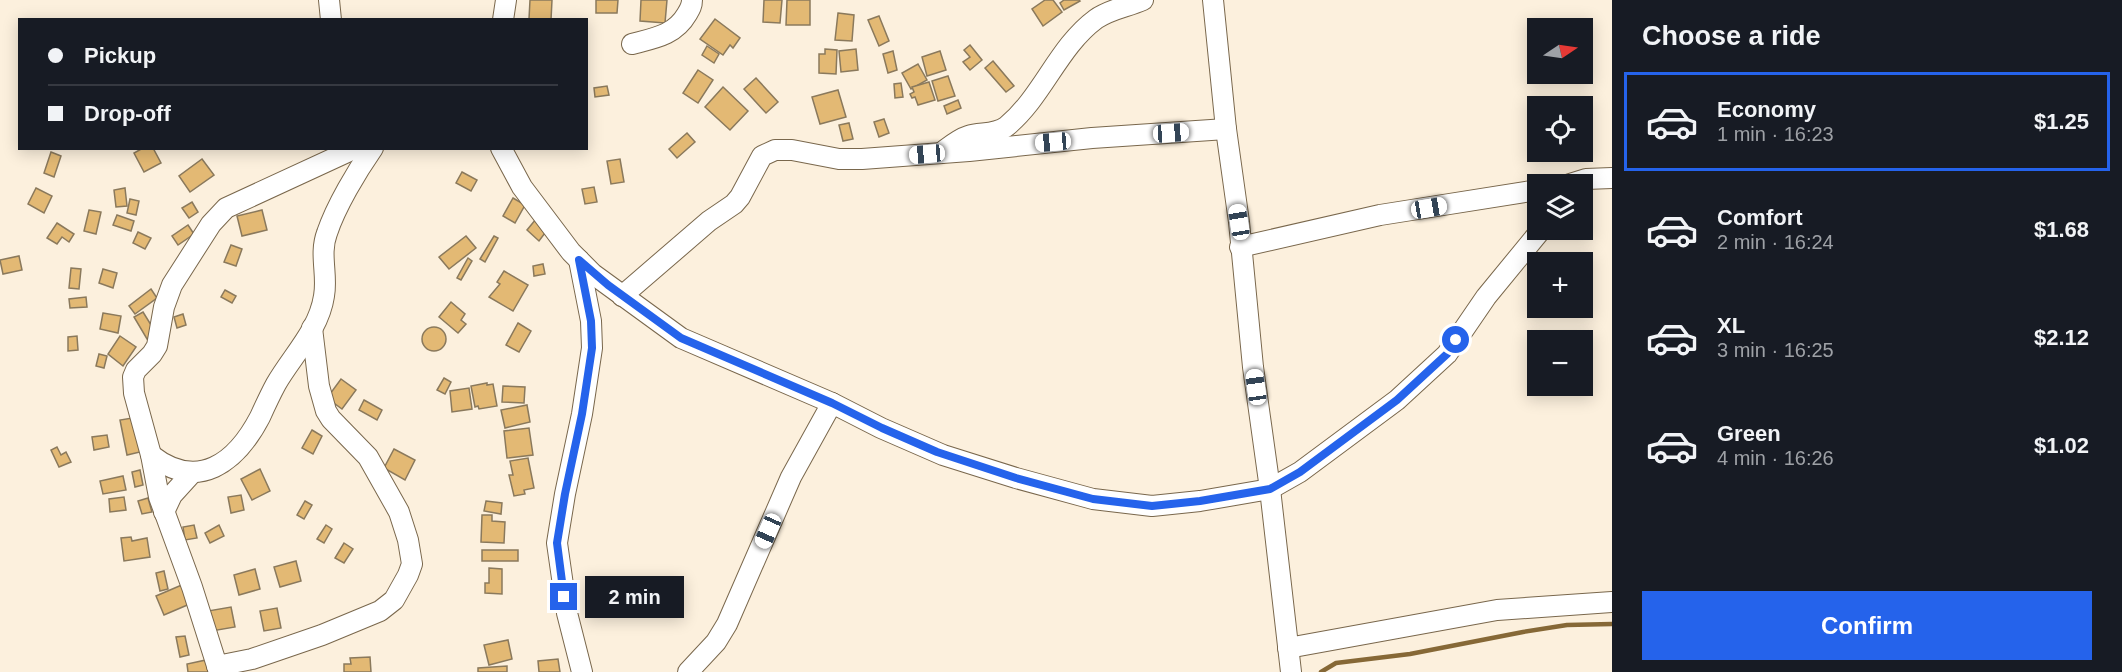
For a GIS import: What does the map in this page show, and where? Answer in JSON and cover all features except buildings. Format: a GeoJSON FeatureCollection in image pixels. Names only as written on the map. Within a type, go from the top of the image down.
{"type":"FeatureCollection","features":[{"type":"Feature","properties":{"kind":"street"},"geometry":{"type":"LineString","coordinates":[[329,0],[331,18]]}},
{"type":"Feature","properties":{"kind":"street"},"geometry":{"type":"LineString","coordinates":[[503,18],[506,0]]}},
{"type":"Feature","properties":{"kind":"street"},"geometry":{"type":"LineString","coordinates":[[632,44],[666,35],[678,27],[692,5],[692,0]]}},
{"type":"Feature","properties":{"kind":"street"},"geometry":{"type":"LineString","coordinates":[[940,153],[961,138],[1000,131],[1008,126],[1037,92],[1075,38],[1109,11],[1143,0]]}},
{"type":"Feature","properties":{"kind":"street"},"geometry":{"type":"LineString","coordinates":[[1213,0],[1253,367],[1270,489],[1290,672]]}},
{"type":"Feature","properties":{"kind":"street"},"geometry":{"type":"LineString","coordinates":[[622,296],[709,221],[734,204],[762,156],[767,152],[792,150],[830,158],[862,159],[1092,138],[1226,129]]}},
{"type":"Feature","properties":{"kind":"street"},"geometry":{"type":"LineString","coordinates":[[312,328],[319,386],[326,411],[368,457],[399,512],[412,564],[394,600],[380,610],[322,635],[218,669],[192,587],[159,497],[151,455],[134,393],[134,377],[136,370],[157,346],[164,307],[172,285],[211,224],[226,208],[352,150]]}},
{"type":"Feature","properties":{"kind":"street"},"geometry":{"type":"LineString","coordinates":[[151,455],[162,464],[175,470],[192,473],[210,471],[236,452],[260,418],[276,383],[316,321],[324,297],[323,252],[327,233],[360,166],[372,150]]}},
{"type":"Feature","properties":{"kind":"street"},"geometry":{"type":"LineString","coordinates":[[502,150],[509,167],[528,195],[579,260],[622,296],[681,338],[832,403],[943,455],[1093,499],[1152,506],[1200,501],[1270,489],[1329,452],[1397,400],[1441,360],[1486,297],[1533,240]]}},
{"type":"Feature","properties":{"kind":"street"},"geometry":{"type":"LineString","coordinates":[[1240,248],[1380,216],[1527,191]]}},
{"type":"Feature","properties":{"kind":"street"},"geometry":{"type":"LineString","coordinates":[[579,260],[591,321],[592,348],[582,414],[557,543],[567,613],[582,672]]}},
{"type":"Feature","properties":{"kind":"street"},"geometry":{"type":"LineString","coordinates":[[688,672],[716,642],[727,624],[791,477],[832,403]]}},
{"type":"Feature","properties":{"kind":"street"},"geometry":{"type":"LineString","coordinates":[[164,512],[172,495],[192,473]]}},
{"type":"Feature","properties":{"kind":"street"},"geometry":{"type":"LineString","coordinates":[[1288,648],[1497,610],[1612,602]]}},
{"type":"Feature","properties":{"kind":"waterway"},"geometry":{"type":"LineString","coordinates":[[1321,672],[1336,663],[1410,654],[1523,632],[1567,625],[1612,624]]}},
{"type":"Feature","properties":{"kind":"route"},"geometry":{"type":"LineString","coordinates":[[564,597],[557,543],[582,414],[592,348],[591,321],[579,260],[593,274],[681,338],[832,403],[943,455],[1093,499],[1152,506],[1200,501],[1270,489],[1329,452],[1397,400],[1447,354],[1456,340]]}}]}
